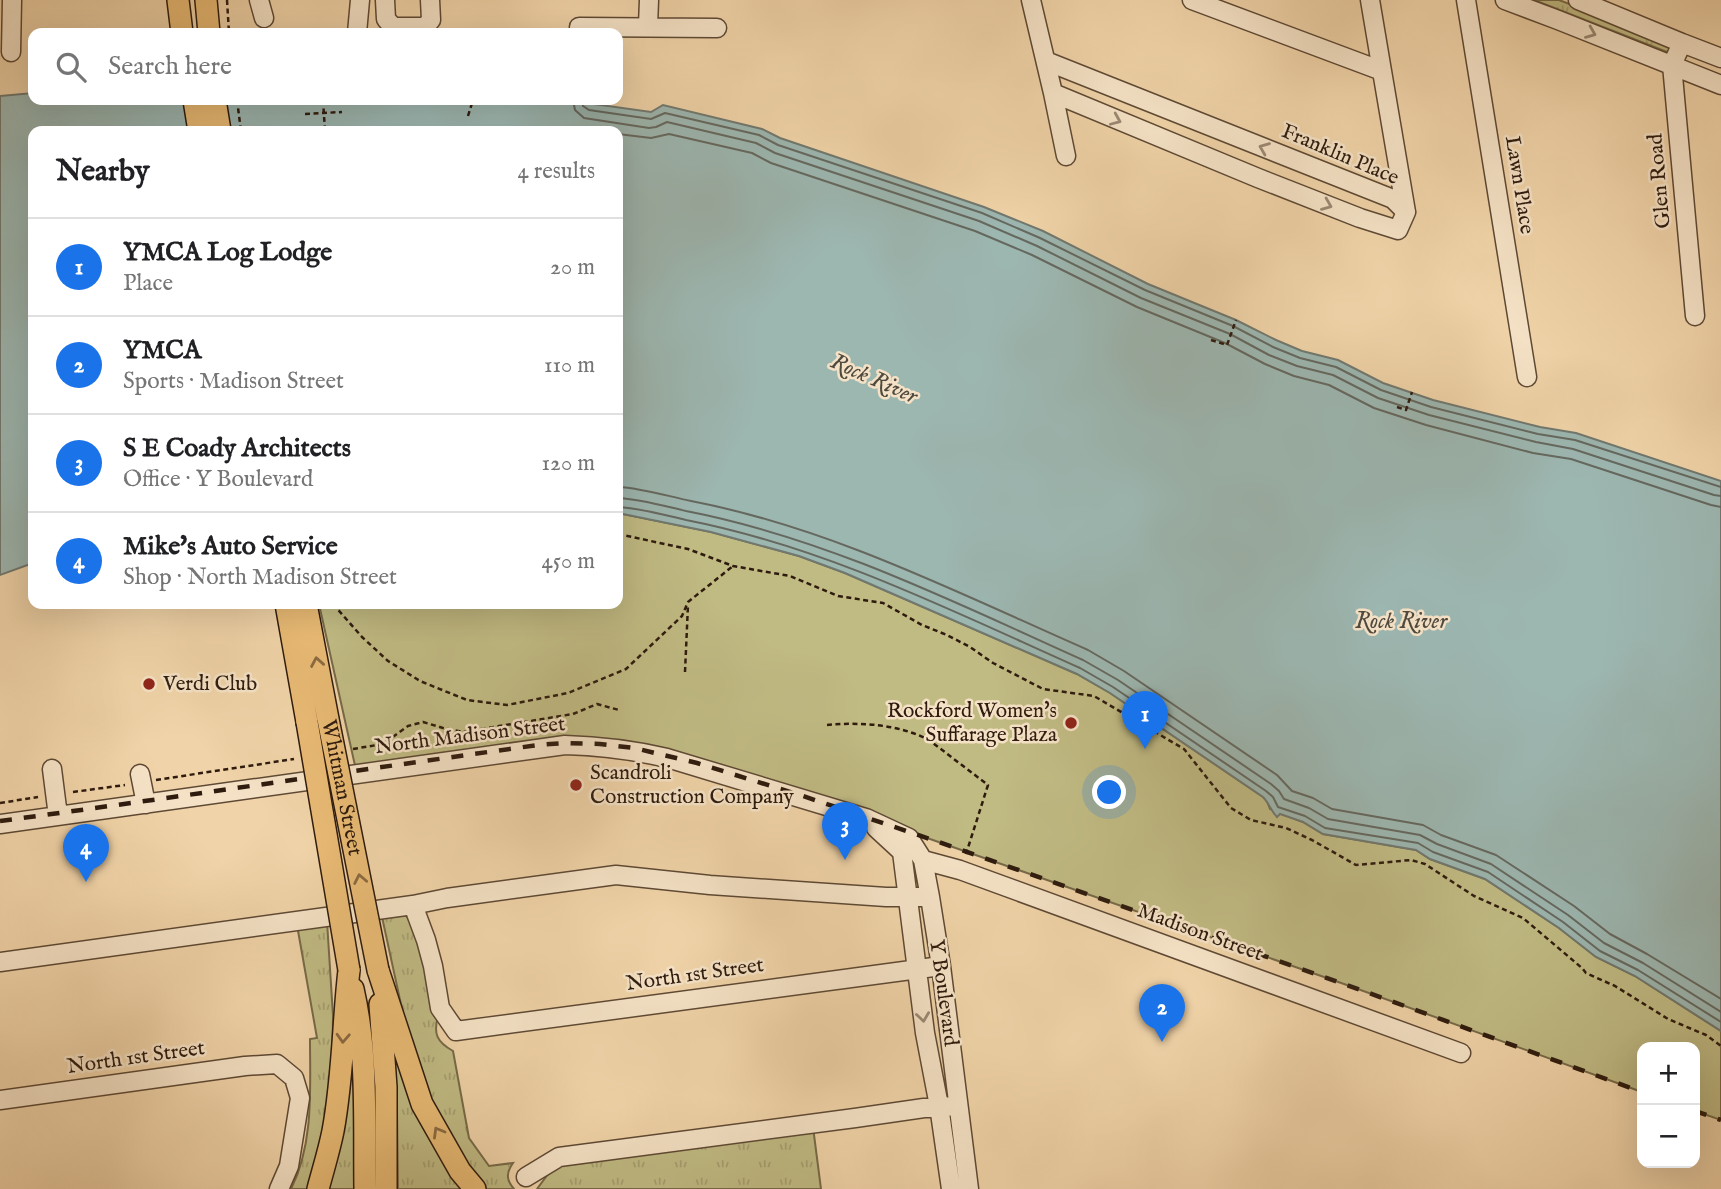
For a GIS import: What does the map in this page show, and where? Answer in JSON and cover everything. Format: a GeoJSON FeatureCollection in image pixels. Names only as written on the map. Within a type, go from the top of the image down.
{"type":"FeatureCollection","features":[{"type":"Feature","properties":{"kind":"main road"},"geometry":{"type":"LineString","coordinates":[[178,0],[181,28]]}},
{"type":"Feature","properties":{"kind":"main road"},"geometry":{"type":"LineString","coordinates":[[206,0],[210,28]]}},
{"type":"Feature","properties":{"kind":"main road"},"geometry":{"type":"LineString","coordinates":[[212,28],[215,0]]}},
{"type":"Feature","properties":{"kind":"main road"},"geometry":{"type":"LineString","coordinates":[[195,105],[198,126]]}},
{"type":"Feature","properties":{"kind":"main road"},"geometry":{"type":"LineString","coordinates":[[216,105],[219,126]]}},
{"type":"Feature","properties":{"kind":"main road","name":"Whitman Street"},"geometry":{"type":"LineString","coordinates":[[297,609],[317,721],[349,970]]}},
{"type":"Feature","properties":{"kind":"main road","name":"Whitman Street"},"geometry":{"type":"LineString","coordinates":[[317,721],[378,970]]}},
{"type":"Feature","properties":{"kind":"main road"},"geometry":{"type":"LineString","coordinates":[[318,1189],[333,1130],[349,970]]}},
{"type":"Feature","properties":{"kind":"main road"},"geometry":{"type":"LineString","coordinates":[[349,970],[359,1014],[364,1090],[365,1189]]}},
{"type":"Feature","properties":{"kind":"main road"},"geometry":{"type":"LineString","coordinates":[[378,970],[386,1087],[386,1189]]}},
{"type":"Feature","properties":{"kind":"main road"},"geometry":{"type":"LineString","coordinates":[[378,970],[422,1104],[460,1171],[475,1189]]}},
{"type":"Feature","properties":{"kind":"street"},"geometry":{"type":"LineString","coordinates":[[11,52],[12,0]]}},
{"type":"Feature","properties":{"kind":"street"},"geometry":{"type":"LineString","coordinates":[[358,28],[360,0]]}},
{"type":"Feature","properties":{"kind":"street"},"geometry":{"type":"LineString","coordinates":[[385,0],[386,19],[393,27],[425,27],[431,20],[430,0]]}},
{"type":"Feature","properties":{"kind":"street"},"geometry":{"type":"LineString","coordinates":[[648,26],[649,0]]}},
{"type":"Feature","properties":{"kind":"street"},"geometry":{"type":"LineString","coordinates":[[1031,0],[1066,156]]}},
{"type":"Feature","properties":{"kind":"street"},"geometry":{"type":"LineString","coordinates":[[1192,0],[1382,71]]}},
{"type":"Feature","properties":{"kind":"street"},"geometry":{"type":"LineString","coordinates":[[1370,0],[1406,212]]}},
{"type":"Feature","properties":{"kind":"street","name":"Lawn Place"},"geometry":{"type":"LineString","coordinates":[[1466,0],[1528,377]]}},
{"type":"Feature","properties":{"kind":"street"},"geometry":{"type":"LineString","coordinates":[[1505,0],[1721,85]]}},
{"type":"Feature","properties":{"kind":"street"},"geometry":{"type":"LineString","coordinates":[[1578,0],[1721,58]]}},
{"type":"Feature","properties":{"kind":"street"},"geometry":{"type":"LineString","coordinates":[[579,27],[718,27]]}},
{"type":"Feature","properties":{"kind":"street","name":"Glen Road"},"geometry":{"type":"LineString","coordinates":[[1682,43],[1672,65],[1695,316]]}},
{"type":"Feature","properties":{"kind":"street","name":"Franklin Place"},"geometry":{"type":"LineString","coordinates":[[1046,61],[1393,199],[1406,212],[1398,230],[1360,218],[1054,93]]}},
{"type":"Feature","properties":{"kind":"street","name":"North Madison Street"},"geometry":{"type":"LineString","coordinates":[[0,824],[538,748],[576,745],[634,750],[667,758],[866,818],[909,838],[923,860]]}},
{"type":"Feature","properties":{"kind":"street"},"geometry":{"type":"LineString","coordinates":[[52,769],[58,816]]}},
{"type":"Feature","properties":{"kind":"street"},"geometry":{"type":"LineString","coordinates":[[141,778],[146,804]]}},
{"type":"Feature","properties":{"kind":"street","name":"Y Boulevard"},"geometry":{"type":"LineString","coordinates":[[866,818],[902,852],[925,1033],[951,1189]]}},
{"type":"Feature","properties":{"kind":"street","name":"Madison Street"},"geometry":{"type":"LineString","coordinates":[[923,860],[960,870],[1461,1053]]}},
{"type":"Feature","properties":{"kind":"street","name":"Y Boulevard"},"geometry":{"type":"LineString","coordinates":[[923,860],[941,966],[969,1189]]}},
{"type":"Feature","properties":{"kind":"street"},"geometry":{"type":"LineString","coordinates":[[0,962],[616,875],[710,885],[930,897]]}},
{"type":"Feature","properties":{"kind":"street","name":"North 1st Street"},"geometry":{"type":"LineString","coordinates":[[413,905],[433,966],[440,1008],[456,1031],[941,966]]}},
{"type":"Feature","properties":{"kind":"street","name":"North 1st Street"},"geometry":{"type":"LineString","coordinates":[[0,1100],[276,1064],[294,1078],[300,1098],[289,1166],[279,1189]]}},
{"type":"Feature","properties":{"kind":"street"},"geometry":{"type":"LineString","coordinates":[[526,1177],[559,1157],[939,1106],[957,1106]]}},
{"type":"Feature","properties":{"kind":"path"},"geometry":{"type":"LineString","coordinates":[[227,0],[229,28]]}},
{"type":"Feature","properties":{"kind":"path"},"geometry":{"type":"LineString","coordinates":[[238,105],[240,126]]}},
{"type":"Feature","properties":{"kind":"path"},"geometry":{"type":"LineString","coordinates":[[323,105],[325,126]]}},
{"type":"Feature","properties":{"kind":"path"},"geometry":{"type":"LineString","coordinates":[[468,116],[471,105]]}},
{"type":"Feature","properties":{"kind":"path"},"geometry":{"type":"LineString","coordinates":[[305,114],[342,112]]}},
{"type":"Feature","properties":{"kind":"path"},"geometry":{"type":"LineString","coordinates":[[1211,340],[1227,345],[1236,320]]}},
{"type":"Feature","properties":{"kind":"path"},"geometry":{"type":"LineString","coordinates":[[1397,407],[1406,410],[1412,392]]}},
{"type":"Feature","properties":{"kind":"path"},"geometry":{"type":"LineString","coordinates":[[623,535],[688,549],[733,566],[790,576],[838,596],[883,603],[922,625],[971,647],[993,663],[1043,689],[1094,696],[1184,749],[1231,808],[1251,820],[1286,828],[1356,865],[1411,860],[1425,864],[1474,897],[1523,918],[1586,973],[1615,986],[1668,1018],[1706,1035],[1721,1046]]}},
{"type":"Feature","properties":{"kind":"path"},"geometry":{"type":"LineString","coordinates":[[337,609],[388,661],[420,681],[467,700],[507,705],[568,693],[626,669],[682,616],[688,602],[733,566]]}},
{"type":"Feature","properties":{"kind":"path"},"geometry":{"type":"LineString","coordinates":[[685,672],[688,602]]}},
{"type":"Feature","properties":{"kind":"path"},"geometry":{"type":"LineString","coordinates":[[345,751],[383,744],[408,726],[423,722],[463,732],[573,714],[597,704],[619,710]]}},
{"type":"Feature","properties":{"kind":"path"},"geometry":{"type":"LineString","coordinates":[[827,725],[875,724],[919,735],[988,785],[960,870]]}},
{"type":"Feature","properties":{"kind":"path"},"geometry":{"type":"LineString","coordinates":[[0,803],[141,778],[294,759]]}},
{"type":"Feature","properties":{"kind":"green space"},"geometry":{"type":"Polygon","coordinates":[[[1534,0],[1559,0],[1669,42],[1672,45],[1670,51],[1667,52],[1534,0]]]}},
{"type":"Feature","properties":{"kind":"green space"},"geometry":{"type":"Polygon","coordinates":[[[623,514],[711,532],[799,556],[845,573],[1077,674],[1110,693],[1263,797],[1270,809],[1303,822],[1323,834],[1416,850],[1430,859],[1485,879],[1559,928],[1596,957],[1635,976],[1721,1031],[1721,1120],[1700,1113],[1700,1042],[1637,1042],[1637,1090],[930,839],[634,748],[356,770],[320,609],[623,609],[623,514]]]}},
{"type":"Feature","properties":{"kind":"green space"},"geometry":{"type":"Polygon","coordinates":[[[405,915],[412,921],[438,1016],[438,1037],[453,1051],[469,1138],[489,1166],[513,1163],[508,1176],[514,1189],[486,1189],[476,1178],[433,1109],[407,1032],[382,917],[405,915]]]}},
{"type":"Feature","properties":{"kind":"green space"},"geometry":{"type":"Polygon","coordinates":[[[327,921],[333,1016],[332,1091],[309,1189],[291,1189],[304,1153],[307,1135],[310,1039],[317,1038],[297,925],[327,921]]]}},
{"type":"Feature","properties":{"kind":"green space"},"geometry":{"type":"Polygon","coordinates":[[[393,1034],[463,1189],[398,1189],[393,1034]]]}},
{"type":"Feature","properties":{"kind":"green space"},"geometry":{"type":"Polygon","coordinates":[[[351,1055],[359,1117],[358,1189],[327,1189],[351,1055]]]}},
{"type":"Feature","properties":{"kind":"green space"},"geometry":{"type":"Polygon","coordinates":[[[813,1127],[821,1189],[537,1189],[554,1166],[813,1127]]]}},
{"type":"Feature","properties":{"kind":"water","name":"Rock River"},"geometry":{"type":"Polygon","coordinates":[[[28,93],[28,105],[601,105],[651,112],[663,105],[762,129],[780,138],[984,207],[1043,231],[1148,284],[1302,351],[1338,360],[1383,383],[1433,400],[1540,427],[1576,433],[1721,481],[1721,1031],[1635,976],[1596,957],[1559,928],[1485,879],[1430,859],[1416,850],[1323,834],[1303,822],[1280,814],[1277,817],[1263,797],[1110,693],[1077,674],[845,573],[799,556],[711,532],[623,514],[623,126],[28,126],[28,565],[0,575],[0,96],[28,93]]]}},
{"type":"Feature","properties":{"kind":"railway"},"geometry":{"type":"LineString","coordinates":[[0,821],[538,745],[600,744],[634,748],[697,763],[930,839],[1637,1090]]}},
{"type":"Feature","properties":{"kind":"railway"},"geometry":{"type":"LineString","coordinates":[[1700,1113],[1721,1120]]}},
{"type":"Feature","properties":{"kind":"place","name":"Verdi Club"},"geometry":{"type":"Point","coordinates":[149,684]}},
{"type":"Feature","properties":{"kind":"place","name":"Rockford Women's Suffarage Plaza"},"geometry":{"type":"Point","coordinates":[1071,723]}},
{"type":"Feature","properties":{"kind":"place","name":"YMCA Log Lodge"},"geometry":{"type":"Point","coordinates":[1145,749]}},
{"type":"Feature","properties":{"kind":"place","name":"Scandroli Construction Company"},"geometry":{"type":"Point","coordinates":[576,785]}},
{"type":"Feature","properties":{"kind":"place","name":"S E Coady Architects"},"geometry":{"type":"Point","coordinates":[845,860]}},
{"type":"Feature","properties":{"kind":"place","name":"Mike's Auto Service"},"geometry":{"type":"Point","coordinates":[86,882]}},
{"type":"Feature","properties":{"kind":"place","name":"YMCA"},"geometry":{"type":"Point","coordinates":[1162,1042]}}]}
